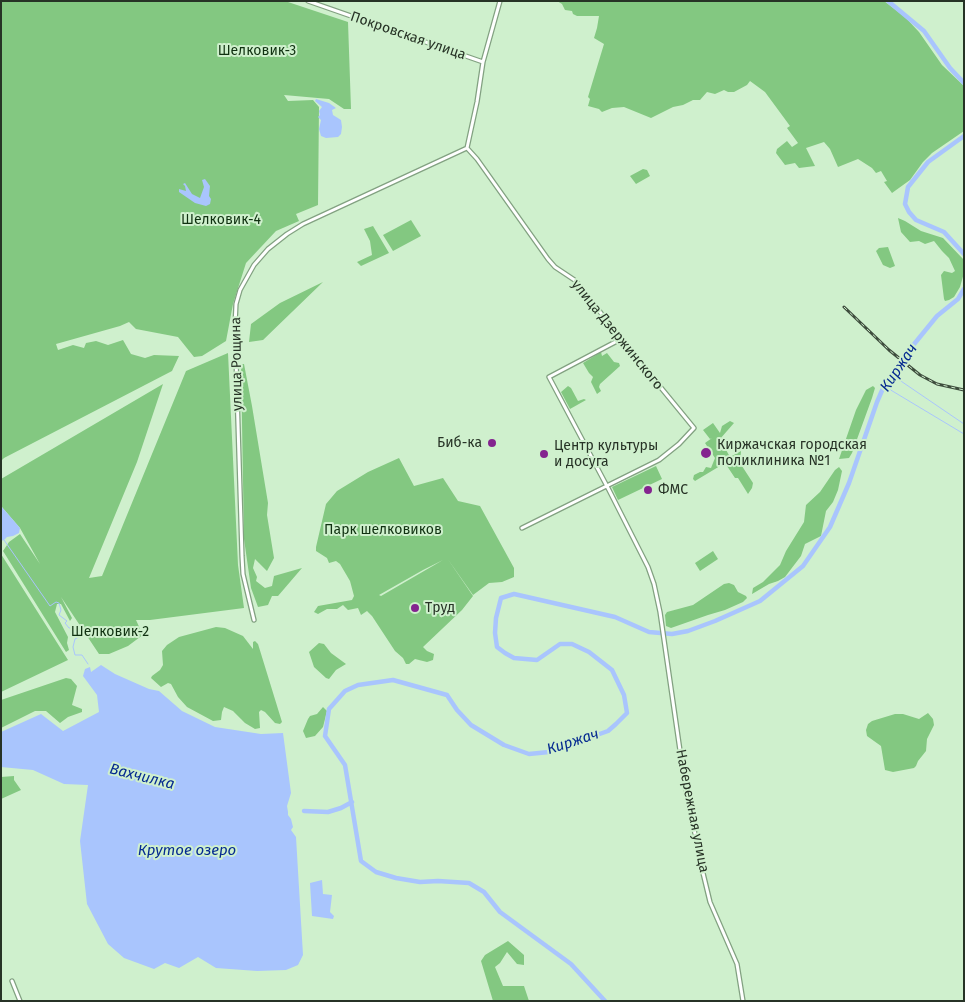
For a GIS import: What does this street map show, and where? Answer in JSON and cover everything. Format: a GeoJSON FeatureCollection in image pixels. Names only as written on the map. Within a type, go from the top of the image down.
{"type":"FeatureCollection","features":[{"type":"Feature","properties":{"kind":"street","name":"Покровская улица"},"geometry":{"type":"LineString","coordinates":[[308,1],[483,62]]}},
{"type":"Feature","properties":{"kind":"street"},"geometry":{"type":"LineString","coordinates":[[466,148],[477,102],[483,62],[500,1]]}},
{"type":"Feature","properties":{"kind":"street","name":"улица Дзержинского"},"geometry":{"type":"LineString","coordinates":[[466,148],[483,167],[548,259],[558,269],[576,281],[694,428],[679,444],[659,460],[607,486]]}},
{"type":"Feature","properties":{"kind":"street","name":"улица Рощина"},"geometry":{"type":"LineString","coordinates":[[254,620],[243,574],[242,556],[235,326],[236,304],[240,290],[254,264],[268,249],[303,224],[466,148]]}},
{"type":"Feature","properties":{"kind":"street","name":"Набережная улица"},"geometry":{"type":"LineString","coordinates":[[621,339],[550,377],[648,567],[654,584],[661,616],[685,785],[703,873],[710,902],[737,964],[743,1001]]}},
{"type":"Feature","properties":{"kind":"street"},"geometry":{"type":"LineString","coordinates":[[522,528],[607,486]]}},
{"type":"Feature","properties":{"kind":"street"},"geometry":{"type":"LineString","coordinates":[[12,982],[20,1001]]}},
{"type":"Feature","properties":{"kind":"green space"},"geometry":{"type":"Polygon","coordinates":[[[1,1],[285,1],[348,22],[351,109],[344,109],[329,99],[284,95],[288,101],[313,100],[319,107],[318,205],[296,214],[299,221],[276,231],[246,263],[233,304],[226,341],[202,356],[194,357],[178,337],[136,329],[129,322],[56,344],[58,350],[73,345],[84,348],[86,343],[96,341],[108,345],[123,340],[131,354],[145,358],[154,355],[179,356],[172,371],[1,461],[1,1]]]}},
{"type":"Feature","properties":{"kind":"green space"},"geometry":{"type":"Polygon","coordinates":[[[557,1],[884,1],[905,17],[919,32],[942,65],[964,86],[964,131],[932,153],[910,180],[892,193],[884,182],[887,181],[881,171],[876,173],[858,159],[838,167],[830,149],[824,142],[806,148],[815,166],[799,168],[795,163],[785,165],[776,153],[777,149],[787,141],[792,147],[798,143],[787,128],[790,126],[765,92],[750,81],[747,85],[734,92],[724,90],[715,94],[707,92],[700,100],[693,100],[673,107],[651,118],[624,107],[612,108],[602,112],[599,109],[588,106],[590,99],[588,97],[604,44],[594,38],[599,16],[577,16],[572,11],[565,10],[562,4],[557,1]]]}},
{"type":"Feature","properties":{"kind":"green space"},"geometry":{"type":"Polygon","coordinates":[[[643,169],[647,170],[650,176],[636,184],[630,176],[643,169]]]}},
{"type":"Feature","properties":{"kind":"green space"},"geometry":{"type":"Polygon","coordinates":[[[898,218],[921,231],[943,238],[964,260],[964,273],[960,287],[954,297],[945,301],[944,299],[941,275],[944,271],[952,273],[955,271],[949,258],[934,241],[925,244],[919,241],[910,242],[901,232],[898,218]]]}},
{"type":"Feature","properties":{"kind":"green space"},"geometry":{"type":"Polygon","coordinates":[[[411,220],[421,236],[393,251],[383,235],[411,220]]]}},
{"type":"Feature","properties":{"kind":"green space"},"geometry":{"type":"Polygon","coordinates":[[[373,226],[389,253],[361,266],[357,262],[372,255],[370,241],[364,229],[373,226]]]}},
{"type":"Feature","properties":{"kind":"green space"},"geometry":{"type":"Polygon","coordinates":[[[888,247],[895,266],[890,268],[883,265],[876,251],[879,248],[888,247]]]}},
{"type":"Feature","properties":{"kind":"green space"},"geometry":{"type":"Polygon","coordinates":[[[323,282],[263,340],[249,342],[251,324],[280,303],[323,282]]]}},
{"type":"Feature","properties":{"kind":"green space"},"geometry":{"type":"Polygon","coordinates":[[[601,352],[602,356],[607,353],[620,366],[600,384],[601,391],[597,394],[591,382],[593,377],[583,363],[601,352]]]}},
{"type":"Feature","properties":{"kind":"green space","name":"Шелковик-2"},"geometry":{"type":"Polygon","coordinates":[[[228,353],[238,565],[244,608],[150,620],[136,620],[144,634],[128,646],[109,654],[99,654],[61,597],[72,618],[70,621],[61,604],[57,604],[55,612],[68,637],[69,650],[66,652],[3,551],[9,542],[20,534],[40,564],[20,528],[1,506],[1,479],[163,384],[137,462],[89,578],[102,576],[186,371],[228,353]]]}},
{"type":"Feature","properties":{"kind":"green space"},"geometry":{"type":"Polygon","coordinates":[[[241,364],[244,364],[252,406],[268,503],[267,515],[274,558],[267,571],[255,559],[253,568],[257,577],[256,581],[265,588],[272,586],[274,576],[302,568],[278,596],[272,596],[268,605],[258,607],[251,588],[244,539],[241,364]]]}},
{"type":"Feature","properties":{"kind":"green space"},"geometry":{"type":"Polygon","coordinates":[[[568,386],[578,401],[586,400],[570,409],[561,392],[568,386]]]}},
{"type":"Feature","properties":{"kind":"green space"},"geometry":{"type":"Polygon","coordinates":[[[873,386],[875,388],[872,398],[852,453],[849,458],[839,459],[856,410],[866,390],[873,386]]]}},
{"type":"Feature","properties":{"kind":"green space"},"geometry":{"type":"Polygon","coordinates":[[[730,421],[734,423],[720,439],[730,457],[741,451],[740,463],[753,483],[748,494],[738,478],[735,478],[725,463],[695,481],[693,479],[694,475],[703,472],[706,467],[711,468],[715,458],[705,443],[712,438],[710,439],[703,430],[713,423],[720,433],[722,426],[730,421]]]}},
{"type":"Feature","properties":{"kind":"green space","name":"Парк шелковиков"},"geometry":{"type":"Polygon","coordinates":[[[399,458],[414,486],[443,478],[458,501],[480,506],[514,568],[514,577],[502,582],[489,583],[473,595],[447,558],[473,596],[462,610],[423,647],[434,654],[433,660],[427,662],[415,659],[406,664],[367,611],[361,615],[358,608],[348,610],[343,605],[337,609],[327,609],[318,614],[314,612],[318,606],[352,600],[354,596],[350,581],[340,564],[336,561],[329,563],[327,558],[316,551],[316,547],[326,504],[337,491],[368,472],[399,458]],[[443,560],[379,595],[381,596],[443,560]]]}},
{"type":"Feature","properties":{"kind":"green space"},"geometry":{"type":"Polygon","coordinates":[[[656,466],[662,479],[618,500],[612,487],[656,466]]]}},
{"type":"Feature","properties":{"kind":"green space"},"geometry":{"type":"Polygon","coordinates":[[[839,467],[842,471],[838,490],[833,502],[826,511],[821,536],[805,544],[801,556],[785,577],[752,594],[753,588],[763,582],[780,565],[786,551],[804,522],[806,505],[820,492],[839,467]]]}},
{"type":"Feature","properties":{"kind":"green space"},"geometry":{"type":"Polygon","coordinates":[[[713,551],[718,559],[700,571],[695,563],[713,551]]]}},
{"type":"Feature","properties":{"kind":"green space"},"geometry":{"type":"Polygon","coordinates":[[[1,554],[68,660],[1,692],[1,554]]]}},
{"type":"Feature","properties":{"kind":"green space"},"geometry":{"type":"Polygon","coordinates":[[[724,584],[734,585],[738,592],[746,596],[747,598],[743,602],[671,628],[666,626],[665,615],[667,612],[693,605],[724,584]]]}},
{"type":"Feature","properties":{"kind":"green space"},"geometry":{"type":"Polygon","coordinates":[[[216,627],[225,628],[243,636],[253,649],[253,642],[255,641],[258,644],[282,722],[280,724],[275,723],[261,710],[259,712],[260,728],[255,729],[245,723],[233,711],[224,707],[221,720],[213,721],[187,707],[178,697],[171,684],[168,683],[161,687],[151,678],[163,665],[162,651],[167,645],[179,637],[216,627]]]}},
{"type":"Feature","properties":{"kind":"green space"},"geometry":{"type":"Polygon","coordinates":[[[319,643],[324,644],[331,653],[346,664],[336,670],[329,679],[314,667],[309,652],[319,643]]]}},
{"type":"Feature","properties":{"kind":"green space"},"geometry":{"type":"Polygon","coordinates":[[[66,678],[71,679],[77,686],[72,705],[82,709],[82,712],[68,717],[60,723],[46,711],[35,711],[1,728],[1,700],[66,678]]]}},
{"type":"Feature","properties":{"kind":"green space"},"geometry":{"type":"Polygon","coordinates":[[[323,707],[327,711],[323,727],[315,736],[306,738],[303,731],[308,719],[310,716],[317,714],[323,707]]]}},
{"type":"Feature","properties":{"kind":"green space"},"geometry":{"type":"Polygon","coordinates":[[[928,713],[933,719],[934,725],[927,739],[926,751],[916,766],[893,772],[885,770],[881,746],[867,736],[868,724],[895,714],[903,714],[919,719],[928,713]]]}},
{"type":"Feature","properties":{"kind":"green space"},"geometry":{"type":"Polygon","coordinates":[[[14,776],[14,780],[21,790],[1,799],[1,777],[14,776]]]}},
{"type":"Feature","properties":{"kind":"green space"},"geometry":{"type":"Polygon","coordinates":[[[508,941],[524,955],[524,965],[517,964],[507,952],[495,967],[503,986],[524,986],[529,1001],[493,1001],[481,961],[485,955],[508,941]]]}},
{"type":"Feature","properties":{"kind":"water"},"geometry":{"type":"Polygon","coordinates":[[[316,99],[329,103],[336,108],[332,110],[333,115],[341,120],[342,127],[341,134],[338,137],[326,138],[321,136],[319,129],[321,120],[318,117],[322,107],[315,101],[316,99]]]}},
{"type":"Feature","properties":{"kind":"water"},"geometry":{"type":"Polygon","coordinates":[[[205,179],[210,186],[209,196],[211,199],[210,204],[206,206],[195,203],[179,192],[179,189],[186,191],[183,184],[185,183],[192,194],[200,198],[204,187],[202,180],[205,179]]]}},
{"type":"Feature","properties":{"kind":"water"},"geometry":{"type":"Polygon","coordinates":[[[1,506],[20,528],[19,533],[1,541],[1,506]]]}},
{"type":"Feature","properties":{"kind":"water","name":"Крутое озеро"},"geometry":{"type":"Polygon","coordinates":[[[101,665],[115,674],[149,689],[159,691],[182,711],[215,727],[261,734],[283,733],[291,793],[287,806],[288,815],[293,827],[291,830],[296,837],[303,955],[298,965],[286,970],[257,971],[216,968],[198,957],[179,968],[165,963],[154,969],[124,958],[108,944],[87,904],[80,841],[88,785],[64,784],[33,770],[1,767],[1,732],[41,714],[63,731],[99,712],[97,695],[83,676],[85,669],[90,667],[91,672],[101,665]]]}},
{"type":"Feature","properties":{"kind":"water"},"geometry":{"type":"Polygon","coordinates":[[[322,880],[323,894],[332,895],[330,912],[334,916],[333,919],[312,916],[310,883],[322,880]]]}},
{"type":"Feature","properties":{"kind":"waterway","name":"Киржач"},"geometry":{"type":"LineString","coordinates":[[888,1],[924,31],[950,68],[964,83]]}},
{"type":"Feature","properties":{"kind":"waterway","name":"Киржач"},"geometry":{"type":"LineString","coordinates":[[964,136],[928,162],[908,187],[905,204],[916,220],[944,232],[964,254]]}},
{"type":"Feature","properties":{"kind":"waterway","name":"Киржач"},"geometry":{"type":"LineString","coordinates":[[605,1001],[571,964],[500,912],[484,892],[469,883],[420,882],[396,878],[376,872],[361,861],[345,765],[325,736],[329,709],[345,691],[358,685],[393,680],[447,695],[457,710],[471,725],[504,745],[529,754],[549,752],[608,731],[627,713],[624,695],[612,670],[589,652],[572,644],[560,644],[537,660],[514,658],[505,653],[497,647],[495,633],[496,618],[501,598],[514,594],[615,617],[649,632],[672,634],[688,631],[715,621],[760,601],[803,566],[830,527],[849,483],[884,386],[906,354],[937,316],[958,299],[964,289]]}},
{"type":"Feature","properties":{"kind":"waterway"},"geometry":{"type":"LineString","coordinates":[[892,375],[964,424]]}},
{"type":"Feature","properties":{"kind":"waterway"},"geometry":{"type":"LineString","coordinates":[[884,386],[964,434]]}},
{"type":"Feature","properties":{"kind":"waterway"},"geometry":{"type":"LineString","coordinates":[[4,540],[50,606],[56,602],[59,603],[61,610],[59,615],[67,621],[65,623],[69,628],[73,628],[73,633],[79,634],[79,637],[75,639],[73,647],[75,655],[82,655],[88,664]]}},
{"type":"Feature","properties":{"kind":"waterway","name":"Вахчилка"},"geometry":{"type":"LineString","coordinates":[[304,811],[328,812],[352,802]]}},
{"type":"Feature","properties":{"kind":"railway"},"geometry":{"type":"LineString","coordinates":[[844,307],[889,350],[920,375],[937,384],[964,390]]}},
{"type":"Feature","properties":{"kind":"place","name":"Биб-ка"},"geometry":{"type":"Point","coordinates":[492,443]}},
{"type":"Feature","properties":{"kind":"place","name":"Киржачская городская поликлиника №1"},"geometry":{"type":"Point","coordinates":[706,453]}},
{"type":"Feature","properties":{"kind":"place","name":"Центр культуры и досуга"},"geometry":{"type":"Point","coordinates":[544,454]}},
{"type":"Feature","properties":{"kind":"place","name":"ФМС"},"geometry":{"type":"Point","coordinates":[648,490]}},
{"type":"Feature","properties":{"kind":"place","name":"Труд"},"geometry":{"type":"Point","coordinates":[415,608]}},
{"type":"Feature","properties":{"kind":"park label","name":"Шелковик-3"},"geometry":{"type":"Point","coordinates":[257,51]}},
{"type":"Feature","properties":{"kind":"park label","name":"Шелковик-4"},"geometry":{"type":"Point","coordinates":[221,220]}}]}
